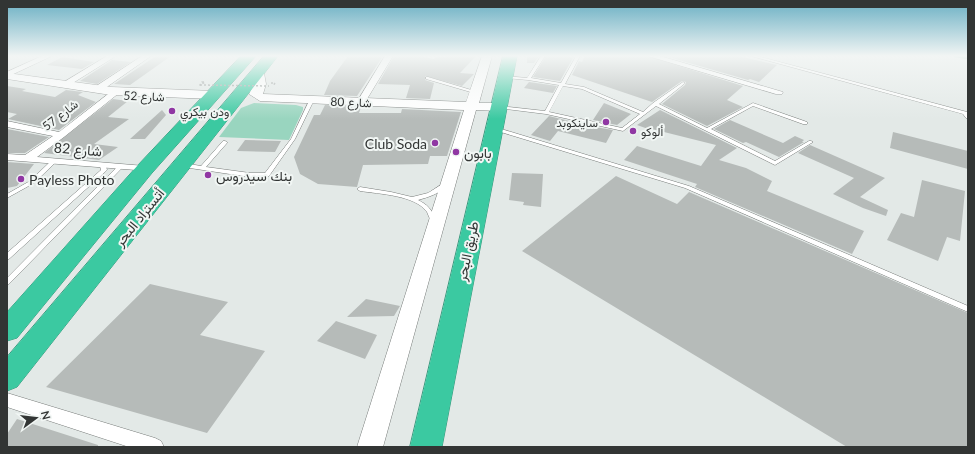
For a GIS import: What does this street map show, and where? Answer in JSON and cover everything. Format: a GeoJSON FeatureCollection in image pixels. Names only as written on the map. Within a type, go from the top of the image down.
{"type":"FeatureCollection","features":[{"type":"Feature","properties":{"kind":"highway","name":"أتستراد البحر"},"geometry":{"type":"LineString","coordinates":[[7,330],[146,169],[212,97],[239,77]]}},
{"type":"Feature","properties":{"kind":"highway","name":"أتستراد البحر"},"geometry":{"type":"LineString","coordinates":[[7,378],[181,165],[247,77]]}},
{"type":"Feature","properties":{"kind":"highway","name":"طريق البحر"},"geometry":{"type":"LineString","coordinates":[[426,447],[505,77]]}},
{"type":"Feature","properties":{"kind":"street"},"geometry":{"type":"LineString","coordinates":[[65,84],[76,77]]}},
{"type":"Feature","properties":{"kind":"street","name":"شارع 57"},"geometry":{"type":"LineString","coordinates":[[25,158],[58,135],[124,77]]}},
{"type":"Feature","properties":{"kind":"street","name":"شارع 80"},"geometry":{"type":"LineString","coordinates":[[259,77],[260,81],[255,94],[257,96],[361,102],[473,99],[496,118]]}},
{"type":"Feature","properties":{"kind":"street"},"geometry":{"type":"LineString","coordinates":[[361,102],[376,77]]}},
{"type":"Feature","properties":{"kind":"street"},"geometry":{"type":"LineString","coordinates":[[370,447],[447,183],[480,77]]}},
{"type":"Feature","properties":{"kind":"street"},"geometry":{"type":"LineString","coordinates":[[727,77],[779,92]]}},
{"type":"Feature","properties":{"kind":"street","name":"شارع 52"},"geometry":{"type":"LineString","coordinates":[[10,78],[65,84],[108,92]]}},
{"type":"Feature","properties":{"kind":"street","name":"شارع 52"},"geometry":{"type":"LineString","coordinates":[[10,78],[108,92],[212,97]]}},
{"type":"Feature","properties":{"kind":"street"},"geometry":{"type":"LineString","coordinates":[[7,124],[58,135]]}},
{"type":"Feature","properties":{"kind":"street","name":"شارع 82"},"geometry":{"type":"LineString","coordinates":[[7,156],[146,169]]}},
{"type":"Feature","properties":{"kind":"street"},"geometry":{"type":"LineString","coordinates":[[7,400],[155,447]]}},
{"type":"Feature","properties":{"kind":"lane"},"geometry":{"type":"LineString","coordinates":[[525,77],[528,79],[583,88],[644,114]]}},
{"type":"Feature","properties":{"kind":"lane"},"geometry":{"type":"LineString","coordinates":[[546,113],[567,77]]}},
{"type":"Feature","properties":{"kind":"lane"},"geometry":{"type":"LineString","coordinates":[[834,77],[965,113],[968,117]]}},
{"type":"Feature","properties":{"kind":"lane"},"geometry":{"type":"LineString","coordinates":[[427,78],[473,99]]}},
{"type":"Feature","properties":{"kind":"lane"},"geometry":{"type":"LineString","coordinates":[[496,118],[546,113],[623,130],[682,83]]}},
{"type":"Feature","properties":{"kind":"lane"},"geometry":{"type":"LineString","coordinates":[[181,165],[250,175],[267,175],[293,139],[312,100]]}},
{"type":"Feature","properties":{"kind":"lane"},"geometry":{"type":"LineString","coordinates":[[655,104],[775,163],[811,142]]}},
{"type":"Feature","properties":{"kind":"lane"},"geometry":{"type":"LineString","coordinates":[[708,129],[754,104],[805,123]]}},
{"type":"Feature","properties":{"kind":"lane"},"geometry":{"type":"LineString","coordinates":[[496,118],[687,187],[968,309]]}},
{"type":"Feature","properties":{"kind":"lane"},"geometry":{"type":"LineString","coordinates":[[202,168],[224,142]]}},
{"type":"Feature","properties":{"kind":"lane"},"geometry":{"type":"LineString","coordinates":[[7,196],[32,182],[54,161]]}},
{"type":"Feature","properties":{"kind":"lane"},"geometry":{"type":"LineString","coordinates":[[7,258],[104,170],[103,166]]}},
{"type":"Feature","properties":{"kind":"lane"},"geometry":{"type":"LineString","coordinates":[[7,282],[120,167]]}},
{"type":"Feature","properties":{"kind":"lane"},"geometry":{"type":"LineString","coordinates":[[414,199],[429,196],[440,190],[447,183]]}},
{"type":"Feature","properties":{"kind":"lane"},"geometry":{"type":"LineString","coordinates":[[360,189],[414,199],[424,204],[432,212],[435,224]]}},
{"type":"Feature","properties":{"kind":"path"},"geometry":{"type":"LineString","coordinates":[[200,85],[221,77]]}},
{"type":"Feature","properties":{"kind":"green space"},"geometry":{"type":"Polygon","coordinates":[[[254,103],[296,105],[303,107],[289,140],[219,137],[241,108],[254,103]]]}},
{"type":"Feature","properties":{"kind":"building"},"geometry":{"type":"Polygon","coordinates":[[[86,77],[108,77],[97,84],[80,81],[86,77]]]}},
{"type":"Feature","properties":{"kind":"building"},"geometry":{"type":"Polygon","coordinates":[[[124,77],[141,77],[130,85],[114,84],[124,77]]]}},
{"type":"Feature","properties":{"kind":"building"},"geometry":{"type":"Polygon","coordinates":[[[333,77],[369,77],[357,96],[324,95],[333,77]]]}},
{"type":"Feature","properties":{"kind":"building"},"geometry":{"type":"Polygon","coordinates":[[[382,77],[425,77],[425,80],[434,83],[430,99],[406,98],[410,85],[378,84],[382,77]]]}},
{"type":"Feature","properties":{"kind":"building"},"geometry":{"type":"Polygon","coordinates":[[[429,77],[471,77],[462,86],[429,77]]]}},
{"type":"Feature","properties":{"kind":"building"},"geometry":{"type":"Polygon","coordinates":[[[534,77],[562,77],[560,81],[534,77]]]}},
{"type":"Feature","properties":{"kind":"building"},"geometry":{"type":"Polygon","coordinates":[[[578,77],[715,77],[743,86],[727,100],[743,107],[707,126],[662,104],[685,85],[686,82],[682,81],[652,102],[578,77]]]}},
{"type":"Feature","properties":{"kind":"building"},"geometry":{"type":"Polygon","coordinates":[[[738,77],[764,77],[759,82],[750,79],[748,80],[738,77]]]}},
{"type":"Feature","properties":{"kind":"building"},"geometry":{"type":"Polygon","coordinates":[[[529,82],[557,86],[553,93],[524,88],[529,82]]]}},
{"type":"Feature","properties":{"kind":"building"},"geometry":{"type":"Polygon","coordinates":[[[7,86],[26,89],[22,91],[55,97],[66,90],[83,92],[78,95],[96,102],[59,130],[8,119],[17,114],[7,112],[7,86]]]}},
{"type":"Feature","properties":{"kind":"building"},"geometry":{"type":"Polygon","coordinates":[[[113,99],[128,101],[108,117],[129,119],[94,144],[118,147],[99,160],[44,153],[113,99]]]}},
{"type":"Feature","properties":{"kind":"building"},"geometry":{"type":"Polygon","coordinates":[[[604,103],[631,114],[617,125],[593,120],[604,103]]]}},
{"type":"Feature","properties":{"kind":"building"},"geometry":{"type":"Polygon","coordinates":[[[325,105],[361,107],[359,113],[401,113],[402,109],[461,112],[447,156],[430,156],[428,164],[363,165],[357,187],[318,184],[300,174],[294,157],[314,115],[320,115],[325,105]]]}},
{"type":"Feature","properties":{"kind":"building"},"geometry":{"type":"Polygon","coordinates":[[[162,110],[166,115],[145,139],[130,139],[162,110]]]}},
{"type":"Feature","properties":{"kind":"building"},"geometry":{"type":"Polygon","coordinates":[[[660,110],[737,148],[719,160],[746,168],[772,181],[767,191],[864,231],[852,254],[695,187],[697,184],[624,160],[637,146],[701,166],[716,145],[651,130],[637,125],[660,110]]]}},
{"type":"Feature","properties":{"kind":"building"},"geometry":{"type":"Polygon","coordinates":[[[549,116],[589,126],[613,130],[606,143],[558,131],[550,141],[531,135],[549,116]]]}},
{"type":"Feature","properties":{"kind":"building"},"geometry":{"type":"Polygon","coordinates":[[[730,120],[783,143],[795,136],[804,140],[802,142],[804,142],[779,157],[746,142],[743,143],[714,129],[730,120]]]}},
{"type":"Feature","properties":{"kind":"building"},"geometry":{"type":"Polygon","coordinates":[[[7,129],[49,137],[25,153],[7,153],[7,129]]]}},
{"type":"Feature","properties":{"kind":"building"},"geometry":{"type":"Polygon","coordinates":[[[893,132],[968,151],[968,169],[890,148],[893,132]]]}},
{"type":"Feature","properties":{"kind":"building"},"geometry":{"type":"Polygon","coordinates":[[[245,140],[281,141],[275,152],[237,151],[245,140]]]}},
{"type":"Feature","properties":{"kind":"building"},"geometry":{"type":"Polygon","coordinates":[[[810,145],[885,178],[860,197],[888,210],[886,216],[863,208],[833,194],[854,178],[798,153],[810,145]]]}},
{"type":"Feature","properties":{"kind":"building"},"geometry":{"type":"Polygon","coordinates":[[[7,162],[34,164],[17,186],[7,188],[7,162]]]}},
{"type":"Feature","properties":{"kind":"building"},"geometry":{"type":"Polygon","coordinates":[[[512,173],[543,174],[541,207],[523,205],[524,202],[509,200],[512,173]]]}},
{"type":"Feature","properties":{"kind":"building"},"geometry":{"type":"Polygon","coordinates":[[[616,176],[677,204],[689,192],[968,313],[968,447],[847,447],[522,251],[616,176]]]}},
{"type":"Feature","properties":{"kind":"building"},"geometry":{"type":"Polygon","coordinates":[[[922,180],[965,191],[960,241],[947,237],[938,261],[887,240],[901,213],[914,217],[922,180]]]}},
{"type":"Feature","properties":{"kind":"building"},"geometry":{"type":"Polygon","coordinates":[[[150,284],[228,302],[200,335],[265,351],[207,433],[46,387],[150,284]]]}},
{"type":"Feature","properties":{"kind":"building"},"geometry":{"type":"Polygon","coordinates":[[[366,299],[400,306],[394,316],[347,317],[366,299]]]}},
{"type":"Feature","properties":{"kind":"building"},"geometry":{"type":"Polygon","coordinates":[[[336,321],[377,335],[365,359],[317,341],[336,321]]]}},
{"type":"Feature","properties":{"kind":"building"},"geometry":{"type":"Polygon","coordinates":[[[17,419],[98,445],[98,447],[7,447],[7,434],[17,419]]]}},
{"type":"Feature","properties":{"kind":"place","name":"ودن بيكري"},"geometry":{"type":"Point","coordinates":[172,111]}},
{"type":"Feature","properties":{"kind":"place","name":"ساينكوبد"},"geometry":{"type":"Point","coordinates":[606,122]}},
{"type":"Feature","properties":{"kind":"place","name":"ألوكو"},"geometry":{"type":"Point","coordinates":[633,131]}},
{"type":"Feature","properties":{"kind":"place","name":"Club Soda"},"geometry":{"type":"Point","coordinates":[435,143]}},
{"type":"Feature","properties":{"kind":"place","name":"بابون"},"geometry":{"type":"Point","coordinates":[456,152]}},
{"type":"Feature","properties":{"kind":"place","name":"بنك سيدروس"},"geometry":{"type":"Point","coordinates":[208,175]}},
{"type":"Feature","properties":{"kind":"place","name":"Payless Photo"},"geometry":{"type":"Point","coordinates":[21,179]}}]}
